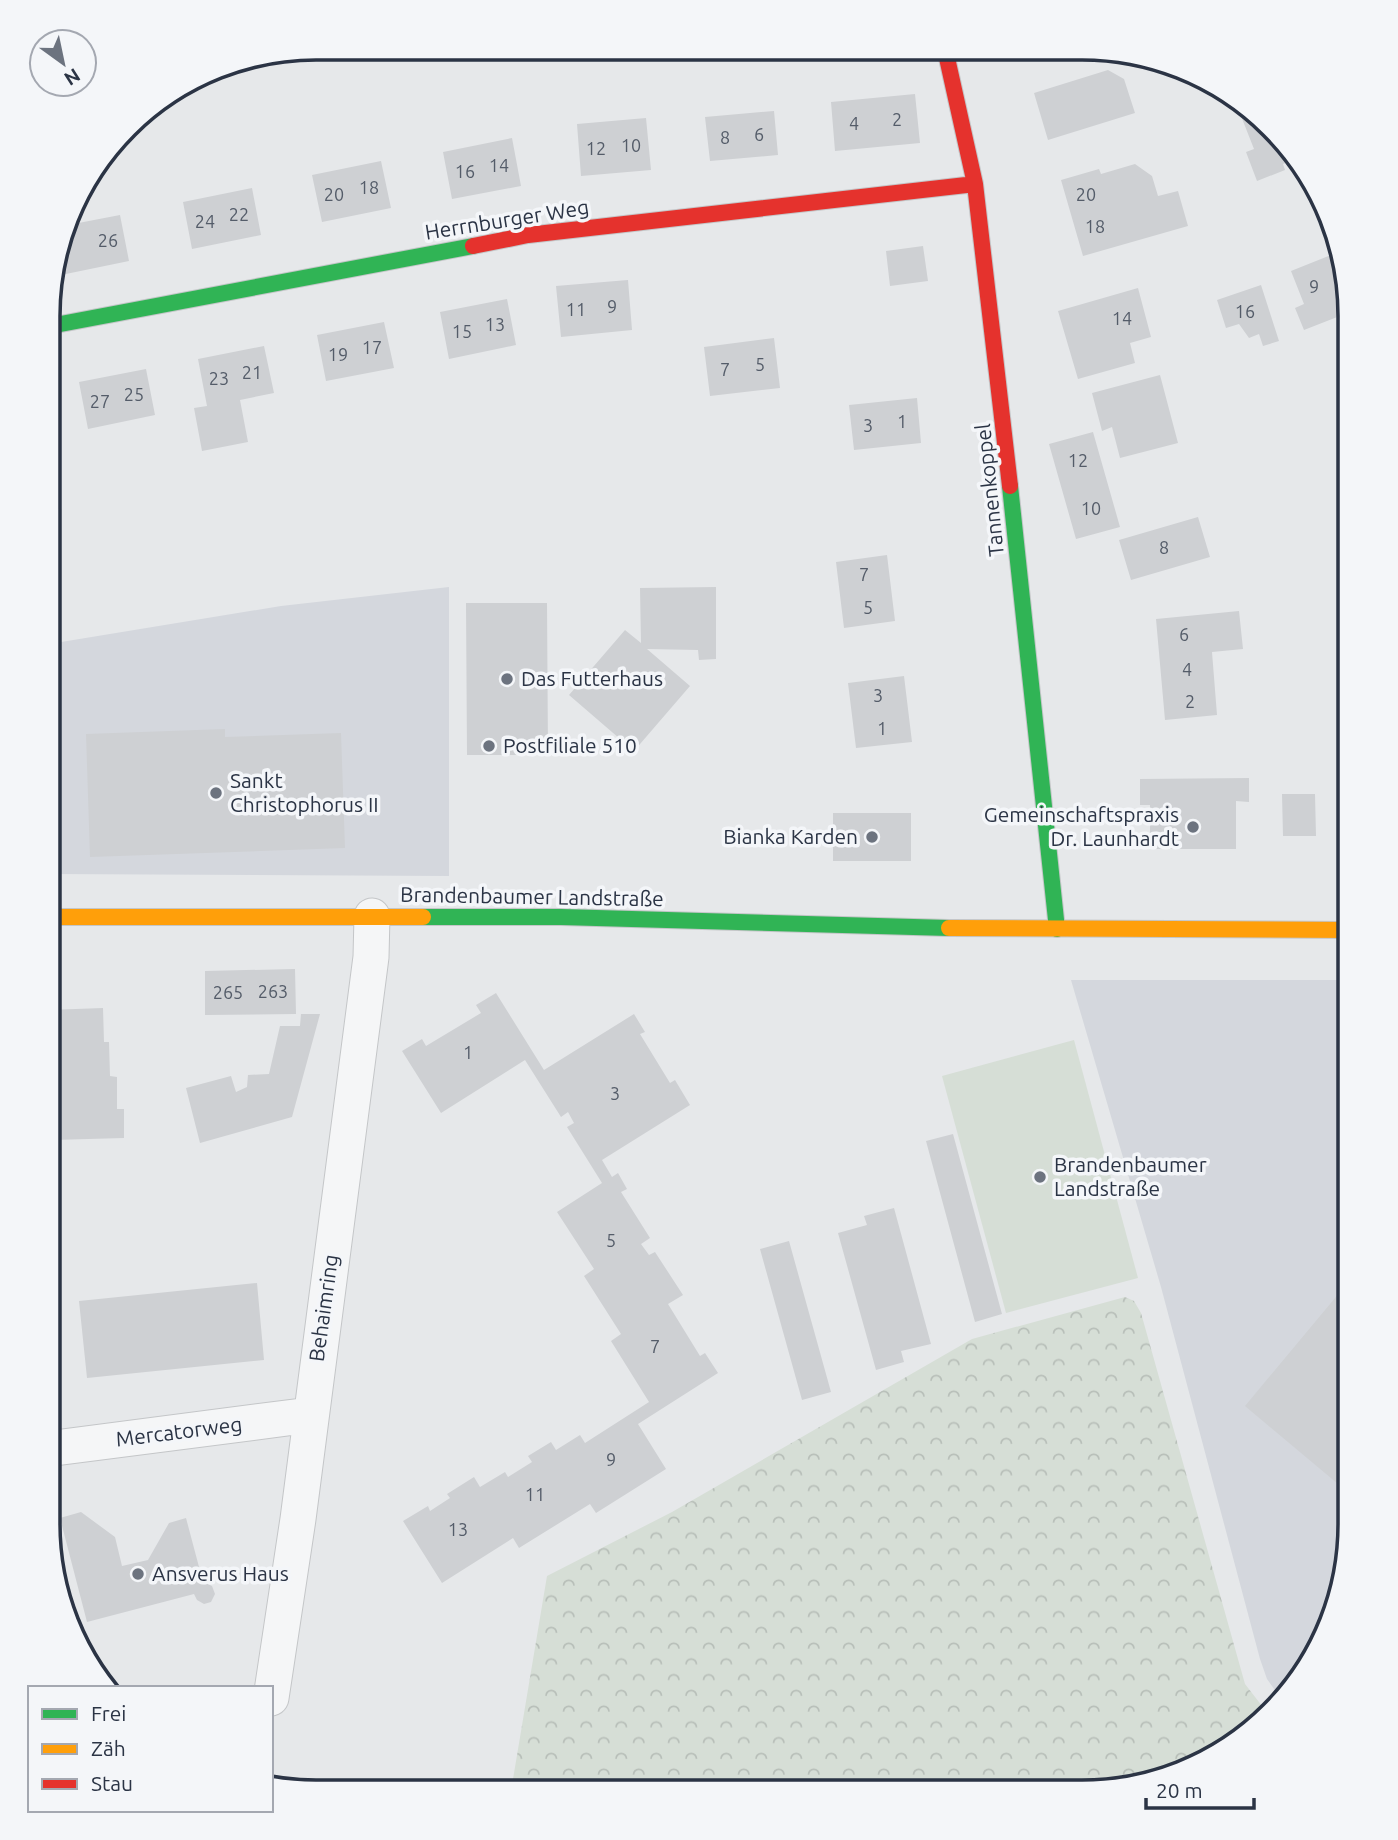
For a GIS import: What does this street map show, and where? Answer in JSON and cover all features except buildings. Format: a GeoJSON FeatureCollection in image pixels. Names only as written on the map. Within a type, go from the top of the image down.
{"type":"FeatureCollection","features":[{"type":"Feature","properties":{"kind":"street","name":"Tannenkoppel"},"geometry":{"type":"LineString","coordinates":[[947,60],[975,184],[995,339],[1058,929]]}},
{"type":"Feature","properties":{"kind":"street","name":"Herrnburger Weg"},"geometry":{"type":"LineString","coordinates":[[60,324],[528,234],[975,184]]}},
{"type":"Feature","properties":{"kind":"street","name":"Behaimring"},"geometry":{"type":"LineString","coordinates":[[273,1686],[370,957],[372,916]]}},
{"type":"Feature","properties":{"kind":"street","name":"Brandenbaumer Landstraße"},"geometry":{"type":"LineString","coordinates":[[60,917],[574,918],[1058,929],[1338,930]]}},
{"type":"Feature","properties":{"kind":"street","name":"Mercatorweg"},"geometry":{"type":"LineString","coordinates":[[60,1447],[310,1415]]}},
{"type":"Feature","properties":{"kind":"shaded area"},"geometry":{"type":"Polygon","coordinates":[[[449,587],[449,876],[60,874],[60,642],[281,606],[449,587]]]}},
{"type":"Feature","properties":{"kind":"shaded area"},"geometry":{"type":"Polygon","coordinates":[[[1071,980],[1338,980],[1338,1541],[1334,1575],[1319,1623],[1304,1653],[1276,1692],[1267,1679],[1260,1659],[1161,1287],[1071,980]]]}},
{"type":"Feature","properties":{"kind":"green space","name":"Brandenbaumer Landstraße"},"geometry":{"type":"Polygon","coordinates":[[[1074,1040],[1138,1278],[1006,1313],[942,1076],[1074,1040]]]}},
{"type":"Feature","properties":{"kind":"green space"},"geometry":{"type":"Polygon","coordinates":[[[1125,1297],[1134,1301],[1141,1313],[1245,1684],[1263,1707],[1225,1737],[1181,1761],[1133,1776],[1099,1780],[513,1780],[547,1576],[672,1512],[972,1339],[1125,1297]]]}},
{"type":"Feature","properties":{"kind":"traffic: fast"},"geometry":{"type":"LineString","coordinates":[[60,324],[473,246]]}},
{"type":"Feature","properties":{"kind":"traffic: fast"},"geometry":{"type":"LineString","coordinates":[[1010,486],[1057,929]]}},
{"type":"Feature","properties":{"kind":"traffic: fast"},"geometry":{"type":"LineString","coordinates":[[423,917],[561,917],[949,928]]}},
{"type":"Feature","properties":{"kind":"traffic: slow"},"geometry":{"type":"LineString","coordinates":[[60,917],[423,917]]}},
{"type":"Feature","properties":{"kind":"traffic: slow"},"geometry":{"type":"LineString","coordinates":[[949,928],[1338,930]]}},
{"type":"Feature","properties":{"kind":"traffic: jam"},"geometry":{"type":"LineString","coordinates":[[947,60],[975,184],[1010,486]]}},
{"type":"Feature","properties":{"kind":"traffic: jam"},"geometry":{"type":"LineString","coordinates":[[473,246],[528,235],[975,184]]}},
{"type":"Feature","properties":{"kind":"place","name":"Das Futterhaus"},"geometry":{"type":"Point","coordinates":[507,679]}},
{"type":"Feature","properties":{"kind":"place","name":"Postfiliale 510"},"geometry":{"type":"Point","coordinates":[489,746]}},
{"type":"Feature","properties":{"kind":"place","name":"Sankt Christophorus II"},"geometry":{"type":"Point","coordinates":[216,793]}},
{"type":"Feature","properties":{"kind":"place","name":"Gemeinschaftspraxis Dr. Launhardt"},"geometry":{"type":"Point","coordinates":[1193,827]}},
{"type":"Feature","properties":{"kind":"place","name":"Bianka Karden"},"geometry":{"type":"Point","coordinates":[872,837]}},
{"type":"Feature","properties":{"kind":"place","name":"Brandenbaumer Landstraße"},"geometry":{"type":"Point","coordinates":[1040,1177]}},
{"type":"Feature","properties":{"kind":"place","name":"Ansverus Haus"},"geometry":{"type":"Point","coordinates":[138,1574]}}]}
